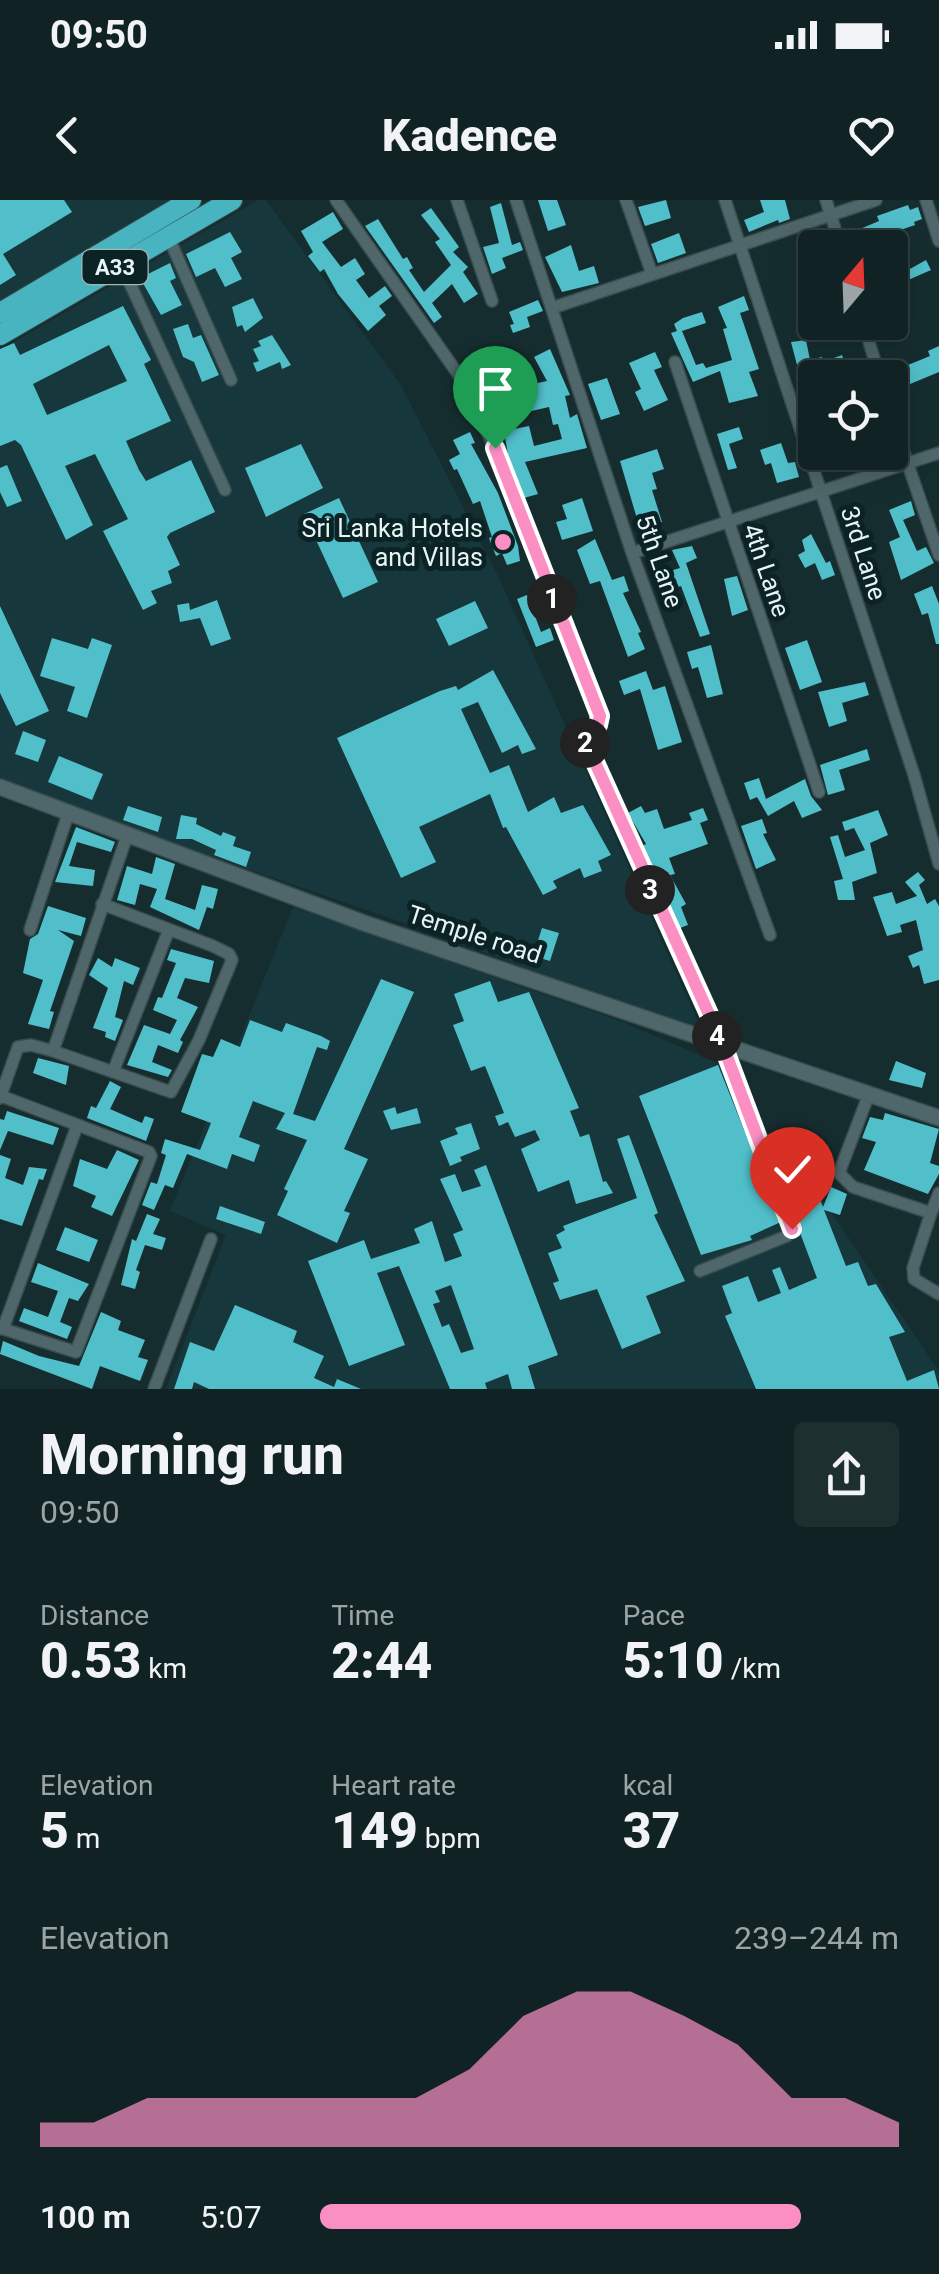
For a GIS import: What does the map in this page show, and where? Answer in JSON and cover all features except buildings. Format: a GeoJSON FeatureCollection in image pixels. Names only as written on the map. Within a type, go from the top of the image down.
{"type":"FeatureCollection","features":[{"type":"Feature","properties":{"kind":"highway","name":"A33"},"geometry":{"type":"LineString","coordinates":[[0,313],[191,200]]}},
{"type":"Feature","properties":{"kind":"highway","name":"A33"},"geometry":{"type":"LineString","coordinates":[[0,335],[232,200]]}},
{"type":"Feature","properties":{"kind":"street"},"geometry":{"type":"LineString","coordinates":[[336,200],[465,384],[480,414],[600,716],[598,725],[584,738],[722,1043],[792,1229],[787,1236],[700,1271]]}},
{"type":"Feature","properties":{"kind":"street"},"geometry":{"type":"LineString","coordinates":[[457,200],[492,301]]}},
{"type":"Feature","properties":{"kind":"street","name":"5th Lane"},"geometry":{"type":"LineString","coordinates":[[516,200],[632,554],[770,935]]}},
{"type":"Feature","properties":{"kind":"street"},"geometry":{"type":"LineString","coordinates":[[626,200],[652,274]]}},
{"type":"Feature","properties":{"kind":"street","name":"3rd Lane"},"geometry":{"type":"LineString","coordinates":[[725,200],[914,774],[939,864]]}},
{"type":"Feature","properties":{"kind":"street"},"geometry":{"type":"LineString","coordinates":[[826,200],[835,230]]}},
{"type":"Feature","properties":{"kind":"street"},"geometry":{"type":"LineString","coordinates":[[552,308],[876,200]]}},
{"type":"Feature","properties":{"kind":"street"},"geometry":{"type":"LineString","coordinates":[[926,200],[939,241]]}},
{"type":"Feature","properties":{"kind":"street"},"geometry":{"type":"LineString","coordinates":[[168,236],[231,380]]}},
{"type":"Feature","properties":{"kind":"street"},"geometry":{"type":"LineString","coordinates":[[121,264],[225,490]]}},
{"type":"Feature","properties":{"kind":"street","name":"4th Lane"},"geometry":{"type":"LineString","coordinates":[[675,362],[820,792]]}},
{"type":"Feature","properties":{"kind":"street"},"geometry":{"type":"LineString","coordinates":[[908,463],[939,453]]}},
{"type":"Feature","properties":{"kind":"street"},"geometry":{"type":"LineString","coordinates":[[632,554],[888,470]]}},
{"type":"Feature","properties":{"kind":"street"},"geometry":{"type":"LineString","coordinates":[[908,470],[939,555]]}},
{"type":"Feature","properties":{"kind":"street","name":"Temple road"},"geometry":{"type":"LineString","coordinates":[[0,787],[364,923],[939,1118]]}},
{"type":"Feature","properties":{"kind":"street"},"geometry":{"type":"LineString","coordinates":[[30,930],[69,811]]}},
{"type":"Feature","properties":{"kind":"street"},"geometry":{"type":"LineString","coordinates":[[52,1051],[128,833]]}},
{"type":"Feature","properties":{"kind":"street"},"geometry":{"type":"LineString","coordinates":[[78,1126],[1,1329],[74,1354],[103,1288],[151,1156],[149,1152],[0,1097],[18,1047],[31,1045],[171,1092],[176,1090],[232,960],[229,954],[102,904]]}},
{"type":"Feature","properties":{"kind":"street"},"geometry":{"type":"LineString","coordinates":[[113,1072],[168,932]]}},
{"type":"Feature","properties":{"kind":"street"},"geometry":{"type":"LineString","coordinates":[[869,1094],[839,1173],[842,1180],[931,1213]]}},
{"type":"Feature","properties":{"kind":"street"},"geometry":{"type":"LineString","coordinates":[[939,1192],[913,1268],[914,1279],[939,1294]]}},
{"type":"Feature","properties":{"kind":"street"},"geometry":{"type":"LineString","coordinates":[[154,1389],[211,1239]]}},
{"type":"Feature","properties":{"kind":"shaded area"},"geometry":{"type":"Polygon","coordinates":[[[0,200],[173,200],[0,302],[0,200]]]}},
{"type":"Feature","properties":{"kind":"shaded area"},"geometry":{"type":"Polygon","coordinates":[[[258,200],[266,200],[401,385],[499,578],[704,1035],[416,927],[0,784],[0,350],[258,200]]]}},
{"type":"Feature","properties":{"kind":"shaded area"},"geometry":{"type":"Polygon","coordinates":[[[293,907],[623,1022],[724,1066],[760,1155],[790,1152],[939,1371],[939,1389],[166,1389],[226,1235],[170,1211],[293,907]]]}},
{"type":"Feature","properties":{"kind":"place","name":"Sri Lanka Hotels and Villas"},"geometry":{"type":"Point","coordinates":[503,542]}},
{"type":"Feature","properties":{"kind":"route"},"geometry":{"type":"LineString","coordinates":[[495,448],[600,716],[598,725],[584,738],[722,1043],[792,1229]]}}]}
